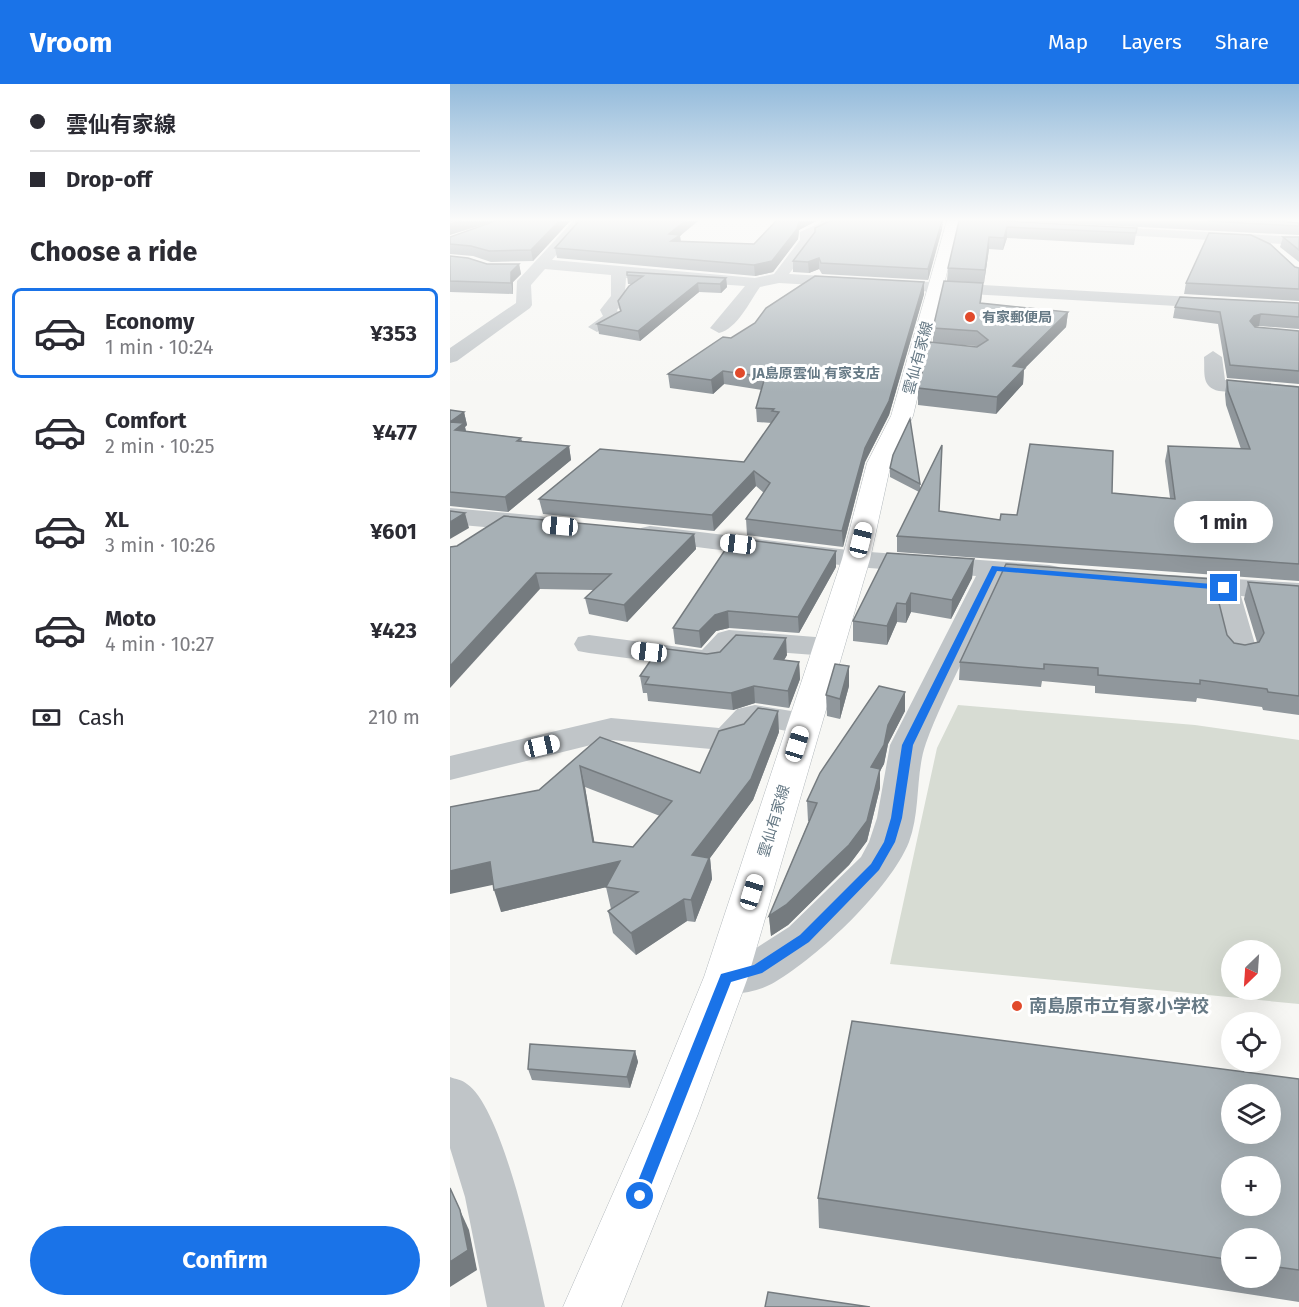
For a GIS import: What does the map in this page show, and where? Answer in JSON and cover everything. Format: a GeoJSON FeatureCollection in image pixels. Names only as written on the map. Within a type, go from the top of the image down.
{"type":"FeatureCollection","features":[{"type":"Feature","properties":{"kind":"main road","name":"雲仙有家線"},"geometry":{"type":"LineString","coordinates":[[592,1307],[673,1114],[726,977],[856,559],[879,463],[902,417],[929,349],[939,278]]}},
{"type":"Feature","properties":{"kind":"street"},"geometry":{"type":"LineString","coordinates":[[450,357],[524,305],[523,284],[529,278]]}},
{"type":"Feature","properties":{"kind":"street"},"geometry":{"type":"LineString","coordinates":[[597,327],[612,318],[608,310],[620,297],[616,293],[617,278]]}},
{"type":"Feature","properties":{"kind":"street"},"geometry":{"type":"LineString","coordinates":[[712,278],[755,283],[778,279],[1299,308]]}},
{"type":"Feature","properties":{"kind":"street"},"geometry":{"type":"LineString","coordinates":[[719,328],[733,314],[755,283]]}},
{"type":"Feature","properties":{"kind":"street"},"geometry":{"type":"LineString","coordinates":[[1213,357],[1215,383],[1250,382],[1299,392]]}},
{"type":"Feature","properties":{"kind":"street"},"geometry":{"type":"LineString","coordinates":[[467,544],[509,521],[542,499]]}},
{"type":"Feature","properties":{"kind":"street"},"geometry":{"type":"LineString","coordinates":[[450,516],[562,526]]}},
{"type":"Feature","properties":{"kind":"street"},"geometry":{"type":"LineString","coordinates":[[621,532],[856,559],[1075,575]]}},
{"type":"Feature","properties":{"kind":"street"},"geometry":{"type":"LineString","coordinates":[[726,977],[758,970],[804,939],[875,867],[889,842],[896,818],[908,745],[994,568]]}},
{"type":"Feature","properties":{"kind":"street"},"geometry":{"type":"LineString","coordinates":[[1144,581],[1299,592]]}},
{"type":"Feature","properties":{"kind":"street"},"geometry":{"type":"LineString","coordinates":[[1224,588],[1241,651]]}},
{"type":"Feature","properties":{"kind":"street"},"geometry":{"type":"LineString","coordinates":[[589,644],[709,660],[729,639],[828,647]]}},
{"type":"Feature","properties":{"kind":"street"},"geometry":{"type":"LineString","coordinates":[[450,768],[611,729],[712,740],[733,735],[749,716],[804,723]]}},
{"type":"Feature","properties":{"kind":"street"},"geometry":{"type":"LineString","coordinates":[[450,1100],[461,1110],[485,1173],[516,1307]]}},
{"type":"Feature","properties":{"kind":"shaded area"},"geometry":{"type":"Polygon","coordinates":[[[958,705],[1195,725],[1299,740],[1299,1004],[1258,1000],[1281,1000],[1281,940],[1221,940],[1221,996],[890,964],[937,748],[958,705]]]}},
{"type":"Feature","properties":{"kind":"building"},"geometry":{"type":"Polygon","coordinates":[[[450,278],[511,278],[511,283],[450,281],[450,278]]]}},
{"type":"Feature","properties":{"kind":"building"},"geometry":{"type":"Polygon","coordinates":[[[640,278],[726,278],[720,284],[698,283],[638,331],[597,324],[621,311],[618,301],[629,286],[640,278]]]}},
{"type":"Feature","properties":{"kind":"building"},"geometry":{"type":"Polygon","coordinates":[[[812,278],[924,282],[889,401],[865,448],[842,531],[746,519],[770,483],[754,471],[712,515],[539,499],[600,449],[744,462],[779,412],[772,411],[774,409],[756,408],[765,377],[723,371],[711,380],[668,374],[723,337],[731,338],[755,323],[766,308],[812,278]]]}},
{"type":"Feature","properties":{"kind":"building"},"geometry":{"type":"Polygon","coordinates":[[[1188,278],[1299,278],[1299,289],[1186,283],[1188,278]]]}},
{"type":"Feature","properties":{"kind":"building"},"geometry":{"type":"Polygon","coordinates":[[[944,281],[983,283],[980,303],[1068,312],[1013,366],[1025,368],[997,397],[918,388],[930,342],[977,347],[988,340],[977,331],[933,328],[944,281]]]}},
{"type":"Feature","properties":{"kind":"building"},"geometry":{"type":"Polygon","coordinates":[[[1180,297],[1299,303],[1299,317],[1261,314],[1254,316],[1250,321],[1255,327],[1299,331],[1299,371],[1230,365],[1220,312],[1175,307],[1180,297]]]}},
{"type":"Feature","properties":{"kind":"building"},"geometry":{"type":"Polygon","coordinates":[[[1227,380],[1299,387],[1299,564],[897,536],[942,445],[939,511],[1000,520],[1001,514],[1017,515],[1030,444],[1113,451],[1112,493],[1175,499],[1168,446],[1250,449],[1228,391],[1227,380]]]}},
{"type":"Feature","properties":{"kind":"building"},"geometry":{"type":"Polygon","coordinates":[[[450,410],[464,412],[450,422],[450,410]]]}},
{"type":"Feature","properties":{"kind":"building"},"geometry":{"type":"Polygon","coordinates":[[[910,419],[920,484],[890,468],[893,455],[910,419]]]}},
{"type":"Feature","properties":{"kind":"building"},"geometry":{"type":"Polygon","coordinates":[[[450,422],[464,423],[455,430],[521,438],[517,441],[569,446],[505,497],[450,492],[450,422]]]}},
{"type":"Feature","properties":{"kind":"building"},"geometry":{"type":"Polygon","coordinates":[[[450,511],[465,513],[450,522],[450,511]]]}},
{"type":"Feature","properties":{"kind":"building"},"geometry":{"type":"Polygon","coordinates":[[[504,516],[694,534],[624,605],[585,598],[611,574],[536,573],[450,666],[450,547],[457,546],[504,516]]]}},
{"type":"Feature","properties":{"kind":"building"},"geometry":{"type":"Polygon","coordinates":[[[733,538],[836,551],[798,617],[728,611],[715,615],[699,631],[673,628],[733,538]]]}},
{"type":"Feature","properties":{"kind":"building"},"geometry":{"type":"Polygon","coordinates":[[[887,553],[974,559],[952,600],[911,593],[906,604],[897,603],[887,626],[853,621],[887,553]]]}},
{"type":"Feature","properties":{"kind":"building"},"geometry":{"type":"Polygon","coordinates":[[[1006,564],[1213,579],[1227,635],[1234,643],[1245,645],[1259,642],[1264,633],[1248,582],[1299,586],[1299,696],[1268,692],[1267,689],[1200,680],[1200,684],[1098,675],[1098,668],[1044,664],[1044,669],[960,662],[1006,564]]]}},
{"type":"Feature","properties":{"kind":"building"},"geometry":{"type":"Polygon","coordinates":[[[736,635],[786,638],[774,659],[799,662],[788,691],[754,686],[731,693],[645,684],[649,677],[640,676],[659,648],[707,654],[720,652],[736,635]]]}},
{"type":"Feature","properties":{"kind":"building"},"geometry":{"type":"Polygon","coordinates":[[[835,664],[849,666],[840,699],[826,695],[835,664]]]}},
{"type":"Feature","properties":{"kind":"building"},"geometry":{"type":"Polygon","coordinates":[[[879,686],[905,692],[888,725],[884,745],[871,767],[880,769],[867,821],[849,845],[786,905],[769,916],[817,803],[807,801],[820,773],[879,686]]]}},
{"type":"Feature","properties":{"kind":"building"},"geometry":{"type":"Polygon","coordinates":[[[758,708],[778,711],[751,779],[692,855],[709,858],[691,900],[684,899],[631,933],[608,911],[638,892],[606,887],[620,861],[494,890],[490,862],[450,871],[450,807],[539,790],[600,737],[700,773],[719,731],[744,724],[758,708]],[[580,766],[593,842],[633,847],[672,801],[580,766]]]}},
{"type":"Feature","properties":{"kind":"building"},"geometry":{"type":"Polygon","coordinates":[[[852,1021],[1221,1069],[1221,1072],[1245,1072],[1299,1079],[1299,1270],[1281,1268],[1281,1228],[1221,1228],[1221,1258],[818,1198],[852,1021]]]}},
{"type":"Feature","properties":{"kind":"building"},"geometry":{"type":"Polygon","coordinates":[[[530,1044],[635,1051],[627,1077],[528,1069],[530,1044]]]}},
{"type":"Feature","properties":{"kind":"building"},"geometry":{"type":"Polygon","coordinates":[[[450,1188],[460,1210],[468,1250],[450,1262],[450,1188]]]}},
{"type":"Feature","properties":{"kind":"building"},"geometry":{"type":"Polygon","coordinates":[[[768,1292],[870,1307],[765,1307],[768,1292]]]}},
{"type":"Feature","properties":{"kind":"place","name":"有家郵便局"},"geometry":{"type":"Point","coordinates":[970,317]}},
{"type":"Feature","properties":{"kind":"place","name":"JA島原雲仙 有家支店"},"geometry":{"type":"Point","coordinates":[740,373]}},
{"type":"Feature","properties":{"kind":"place","name":"南島原市立有家小学校"},"geometry":{"type":"Point","coordinates":[1017,1006]}},
{"type":"Feature","properties":{"kind":"route"},"geometry":{"type":"LineString","coordinates":[[640,1196],[726,977],[758,970],[804,939],[875,867],[889,842],[896,818],[908,745],[994,568],[1224,588]]}}]}
